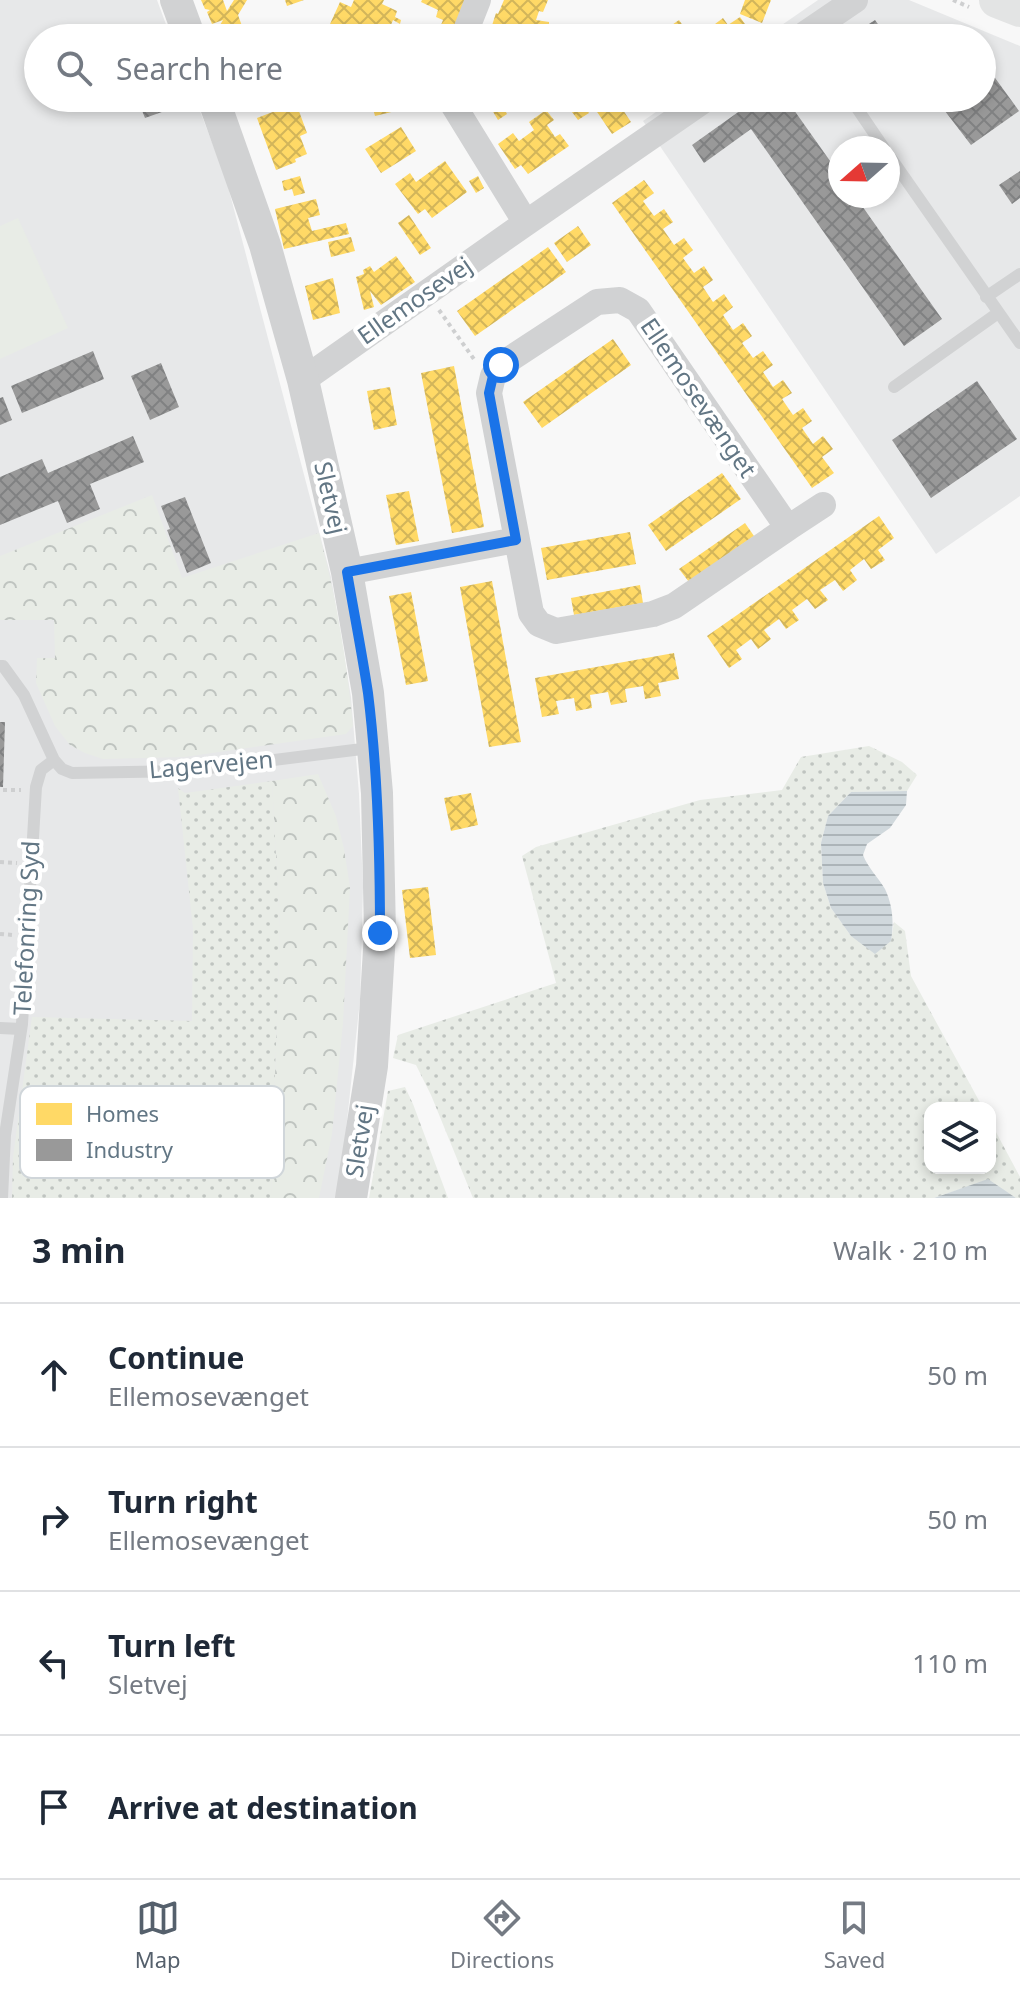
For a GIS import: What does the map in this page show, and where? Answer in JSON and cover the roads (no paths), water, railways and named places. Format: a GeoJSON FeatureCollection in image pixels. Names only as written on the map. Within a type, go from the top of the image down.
{"type":"FeatureCollection","features":[{"type":"Feature","properties":{"kind":"main road"},"geometry":{"type":"LineString","coordinates":[[997,0],[1020,9]]}},
{"type":"Feature","properties":{"kind":"street"},"geometry":{"type":"LineString","coordinates":[[176,0],[185,24]]}},
{"type":"Feature","properties":{"kind":"street"},"geometry":{"type":"LineString","coordinates":[[469,24],[478,0]]}},
{"type":"Feature","properties":{"kind":"street"},"geometry":{"type":"LineString","coordinates":[[823,24],[855,0]]}},
{"type":"Feature","properties":{"kind":"street","name":"Sletvej"},"geometry":{"type":"LineString","coordinates":[[218,112],[265,245],[303,380],[347,572],[368,693],[377,793],[380,887],[377,1000],[372,1066],[351,1198]]}},
{"type":"Feature","properties":{"kind":"street"},"geometry":{"type":"LineString","coordinates":[[458,112],[526,223]]}},
{"type":"Feature","properties":{"kind":"street","name":"Ellemosevej"},"geometry":{"type":"LineString","coordinates":[[303,380],[687,112]]}},
{"type":"Feature","properties":{"kind":"street","name":"Ellemosevænget"},"geometry":{"type":"LineString","coordinates":[[516,540],[489,393],[493,376],[501,365],[597,302],[620,300],[638,310],[788,528]]}},
{"type":"Feature","properties":{"kind":"street"},"geometry":{"type":"LineString","coordinates":[[347,572],[516,540],[531,613],[539,624],[556,631],[653,614],[674,606],[823,505]]}},
{"type":"Feature","properties":{"kind":"lane"},"geometry":{"type":"LineString","coordinates":[[860,112],[876,136]]}},
{"type":"Feature","properties":{"kind":"lane"},"geometry":{"type":"LineString","coordinates":[[900,172],[1020,343]]}},
{"type":"Feature","properties":{"kind":"lane"},"geometry":{"type":"LineString","coordinates":[[986,297],[1020,274]]}},
{"type":"Feature","properties":{"kind":"lane"},"geometry":{"type":"LineString","coordinates":[[894,387],[998,313]]}},
{"type":"Feature","properties":{"kind":"lane"},"geometry":{"type":"LineString","coordinates":[[0,666],[24,695],[54,760]]}},
{"type":"Feature","properties":{"kind":"lane","name":"Lagervejen"},"geometry":{"type":"LineString","coordinates":[[54,760],[62,769],[72,773],[185,771],[373,748]]}},
{"type":"Feature","properties":{"kind":"lane","name":"Telefonring Syd"},"geometry":{"type":"LineString","coordinates":[[2,1198],[5,1135],[21,1029],[36,787],[41,770],[54,760]]}},
{"type":"Feature","properties":{"kind":"lane"},"geometry":{"type":"LineString","coordinates":[[0,1028],[21,1029]]}}]}
